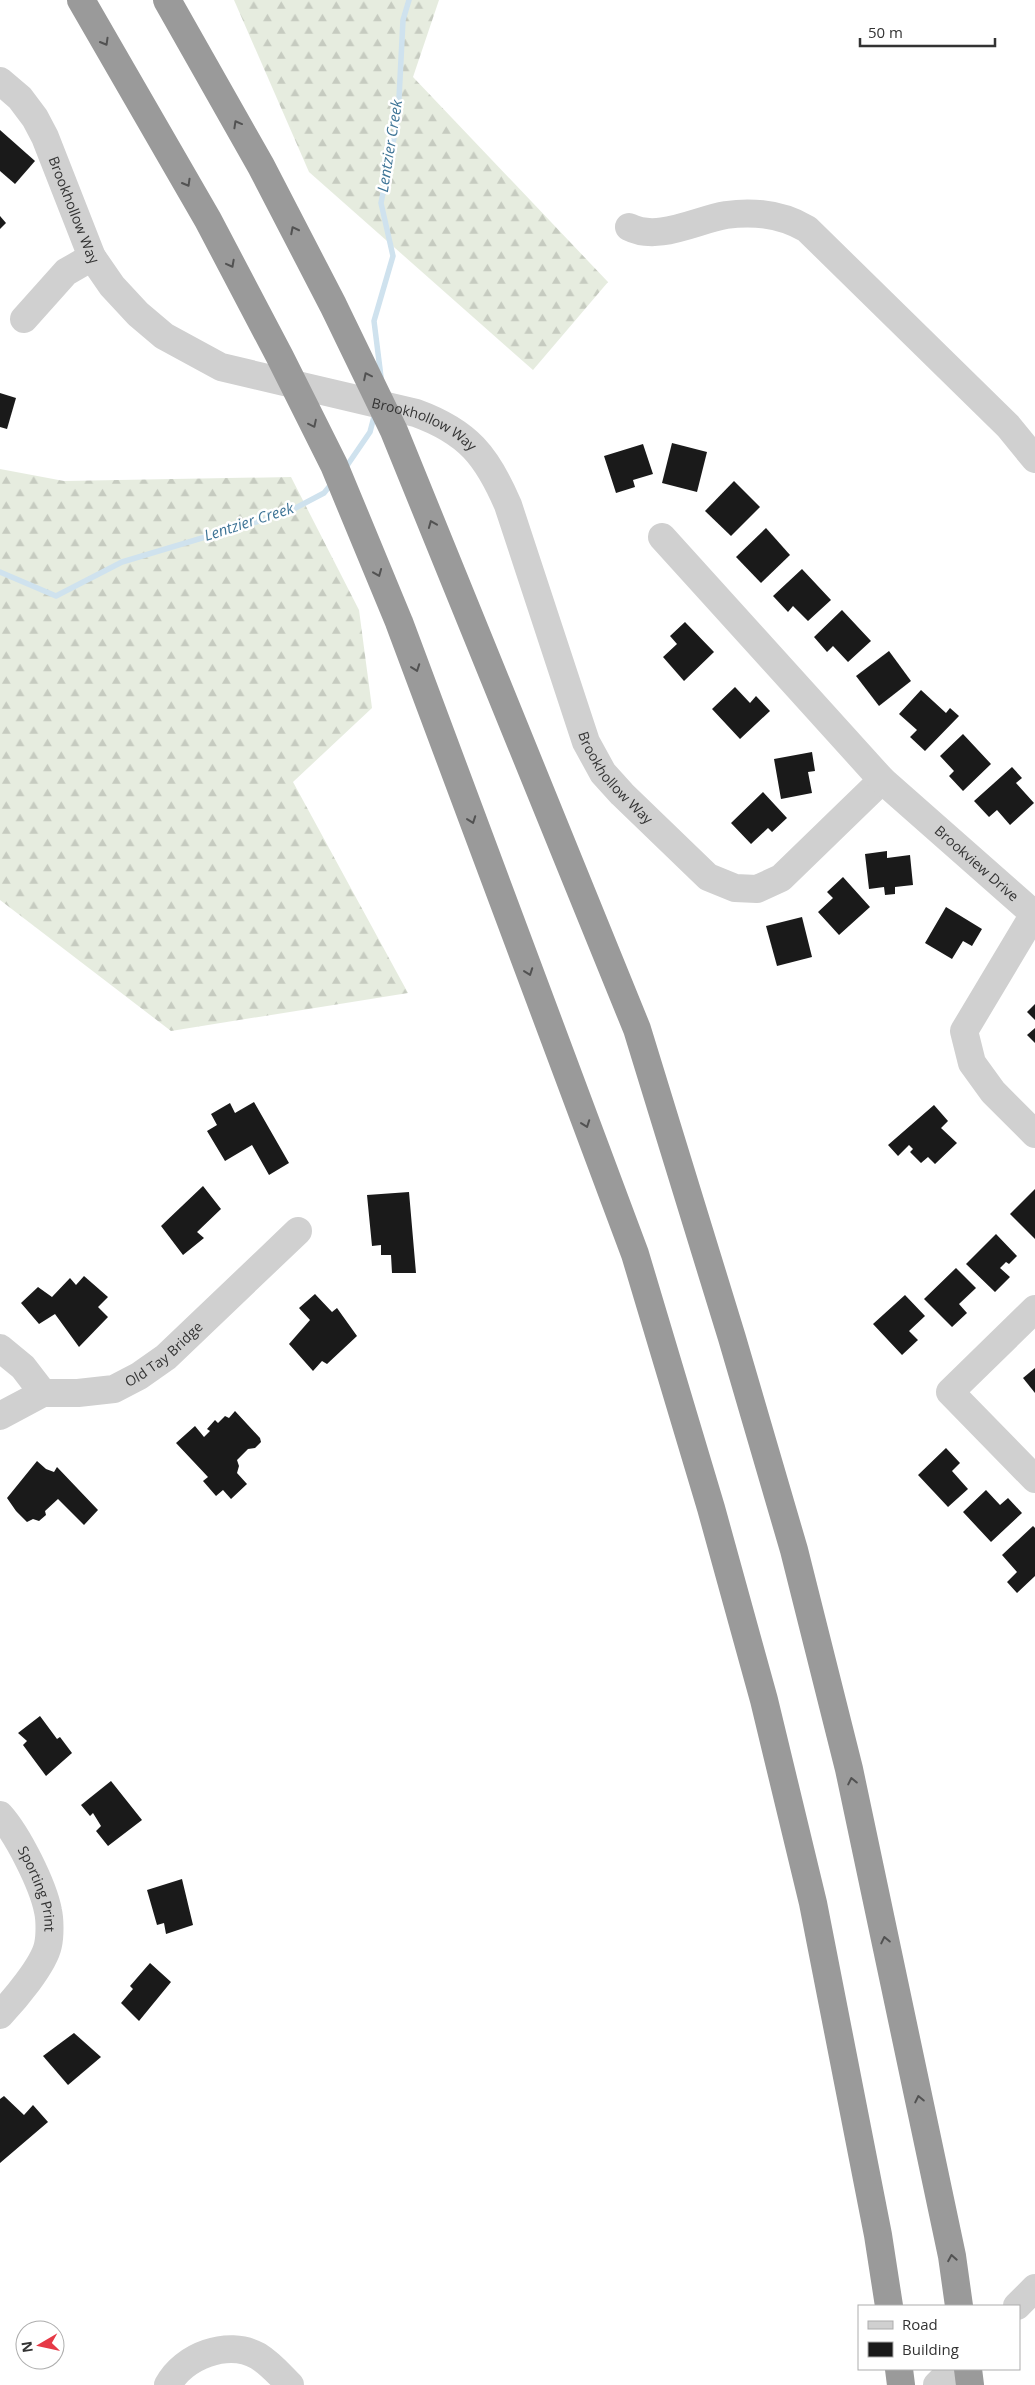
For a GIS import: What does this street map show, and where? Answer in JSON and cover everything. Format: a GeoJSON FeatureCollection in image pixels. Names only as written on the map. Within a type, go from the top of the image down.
{"type":"FeatureCollection","features":[{"type":"Feature","properties":{"kind":"highway"},"geometry":{"type":"LineString","coordinates":[[81,0],[208,220],[334,465],[399,622],[634,1254],[711,1508],[764,1700],[813,1903],[878,2235],[889,2305]]}},
{"type":"Feature","properties":{"kind":"highway"},"geometry":{"type":"LineString","coordinates":[[167,0],[261,166],[333,305],[394,432],[637,1029],[743,1375],[794,1550],[849,1769],[952,2256],[959,2305]]}},
{"type":"Feature","properties":{"kind":"highway"},"geometry":{"type":"LineString","coordinates":[[899,2370],[901,2385]]}},
{"type":"Feature","properties":{"kind":"highway"},"geometry":{"type":"LineString","coordinates":[[968,2370],[970,2385]]}},
{"type":"Feature","properties":{"kind":"street","name":"Brookhollow Way"},"geometry":{"type":"LineString","coordinates":[[0,81],[20,98],[45,137],[92,257],[112,286],[138,314],[164,336],[220,367],[416,413],[443,423],[466,439],[497,480],[508,505],[586,742],[603,772],[622,794],[708,876],[735,888],[757,889],[780,878],[882,780]]}},
{"type":"Feature","properties":{"kind":"street"},"geometry":{"type":"LineString","coordinates":[[629,227],[639,232],[662,232],[727,215],[761,214],[790,219],[807,229],[1008,426],[1035,459]]}},
{"type":"Feature","properties":{"kind":"street"},"geometry":{"type":"LineString","coordinates":[[24,319],[66,272],[92,257]]}},
{"type":"Feature","properties":{"kind":"street","name":"Brookview Drive"},"geometry":{"type":"LineString","coordinates":[[662,537],[882,780],[1034,914],[964,1031],[972,1063],[993,1092],[1035,1134]]}},
{"type":"Feature","properties":{"kind":"street","name":"Old Tay Bridge"},"geometry":{"type":"LineString","coordinates":[[0,1416],[43,1393],[78,1393],[114,1389],[139,1376],[166,1357],[298,1231]]}},
{"type":"Feature","properties":{"kind":"street"},"geometry":{"type":"LineString","coordinates":[[1035,1309],[950,1392],[1035,1479]]}},
{"type":"Feature","properties":{"kind":"street"},"geometry":{"type":"LineString","coordinates":[[0,1348],[23,1367],[43,1393]]}},
{"type":"Feature","properties":{"kind":"street","name":"Sporting Print"},"geometry":{"type":"LineString","coordinates":[[0,1815],[10,1827],[30,1863],[49,1912],[48,1946],[38,1966],[0,2015]]}},
{"type":"Feature","properties":{"kind":"street"},"geometry":{"type":"LineString","coordinates":[[1018,2305],[1035,2288]]}},
{"type":"Feature","properties":{"kind":"street"},"geometry":{"type":"LineString","coordinates":[[168,2385],[174,2372],[190,2360],[219,2350],[241,2351],[257,2355],[271,2365],[290,2385]]}},
{"type":"Feature","properties":{"kind":"street"},"geometry":{"type":"LineString","coordinates":[[937,2385],[952,2370]]}},
{"type":"Feature","properties":{"kind":"green space"},"geometry":{"type":"Polygon","coordinates":[[[234,0],[439,0],[413,77],[608,282],[533,370],[309,172],[234,0]]]}},
{"type":"Feature","properties":{"kind":"green space"},"geometry":{"type":"Polygon","coordinates":[[[0,469],[64,481],[291,477],[359,610],[372,708],[293,782],[408,993],[171,1031],[0,900],[0,469]]]}},
{"type":"Feature","properties":{"kind":"building"},"geometry":{"type":"Polygon","coordinates":[[[0,130],[35,161],[15,184],[0,171],[0,130]]]}},
{"type":"Feature","properties":{"kind":"building"},"geometry":{"type":"Polygon","coordinates":[[[0,216],[6,223],[0,229],[0,216]]]}},
{"type":"Feature","properties":{"kind":"building"},"geometry":{"type":"Polygon","coordinates":[[[0,393],[16,398],[7,429],[0,427],[0,393]]]}},
{"type":"Feature","properties":{"kind":"building"},"geometry":{"type":"Polygon","coordinates":[[[672,443],[707,452],[697,492],[662,483],[672,443]]]}},
{"type":"Feature","properties":{"kind":"building"},"geometry":{"type":"Polygon","coordinates":[[[643,444],[653,474],[633,480],[635,487],[616,493],[604,456],[643,444]]]}},
{"type":"Feature","properties":{"kind":"building"},"geometry":{"type":"Polygon","coordinates":[[[734,481],[760,507],[731,536],[705,511],[734,481]]]}},
{"type":"Feature","properties":{"kind":"building"},"geometry":{"type":"Polygon","coordinates":[[[766,528],[790,555],[761,583],[736,557],[766,528]]]}},
{"type":"Feature","properties":{"kind":"building"},"geometry":{"type":"Polygon","coordinates":[[[802,569],[831,600],[808,621],[793,606],[788,612],[773,596],[802,569]]]}},
{"type":"Feature","properties":{"kind":"building"},"geometry":{"type":"Polygon","coordinates":[[[842,610],[871,641],[848,662],[833,646],[827,652],[814,637],[842,610]]]}},
{"type":"Feature","properties":{"kind":"building"},"geometry":{"type":"Polygon","coordinates":[[[685,622],[714,652],[684,681],[663,657],[677,644],[670,636],[685,622]]]}},
{"type":"Feature","properties":{"kind":"building"},"geometry":{"type":"Polygon","coordinates":[[[889,651],[911,681],[879,706],[856,676],[889,651]]]}},
{"type":"Feature","properties":{"kind":"building"},"geometry":{"type":"Polygon","coordinates":[[[735,687],[750,703],[756,696],[770,711],[740,739],[712,709],[735,687]]]}},
{"type":"Feature","properties":{"kind":"building"},"geometry":{"type":"Polygon","coordinates":[[[921,690],[946,713],[950,708],[959,716],[925,751],[910,737],[917,730],[899,714],[921,690]]]}},
{"type":"Feature","properties":{"kind":"building"},"geometry":{"type":"Polygon","coordinates":[[[963,734],[991,764],[963,791],[949,776],[954,771],[940,756],[963,734]]]}},
{"type":"Feature","properties":{"kind":"building"},"geometry":{"type":"Polygon","coordinates":[[[812,752],[815,771],[808,772],[812,793],[781,799],[774,759],[812,752]]]}},
{"type":"Feature","properties":{"kind":"building"},"geometry":{"type":"Polygon","coordinates":[[[1012,767],[1022,778],[1016,783],[1034,803],[1010,825],[997,810],[989,817],[974,801],[1012,767]]]}},
{"type":"Feature","properties":{"kind":"building"},"geometry":{"type":"Polygon","coordinates":[[[763,792],[787,818],[772,832],[768,828],[751,844],[731,823],[763,792]]]}},
{"type":"Feature","properties":{"kind":"building"},"geometry":{"type":"Polygon","coordinates":[[[887,851],[887,858],[910,855],[913,885],[895,887],[895,894],[885,895],[884,887],[869,889],[865,854],[887,851]]]}},
{"type":"Feature","properties":{"kind":"building"},"geometry":{"type":"Polygon","coordinates":[[[843,877],[870,907],[839,935],[818,912],[833,898],[827,892],[843,877]]]}},
{"type":"Feature","properties":{"kind":"building"},"geometry":{"type":"Polygon","coordinates":[[[946,907],[982,929],[972,946],[963,941],[952,959],[925,943],[946,907]]]}},
{"type":"Feature","properties":{"kind":"building"},"geometry":{"type":"Polygon","coordinates":[[[802,917],[812,957],[777,966],[766,926],[802,917]]]}},
{"type":"Feature","properties":{"kind":"building"},"geometry":{"type":"Polygon","coordinates":[[[1035,1004],[1035,1020],[1027,1012],[1035,1004]]]}},
{"type":"Feature","properties":{"kind":"building"},"geometry":{"type":"Polygon","coordinates":[[[1035,1028],[1035,1043],[1027,1035],[1035,1028]]]}},
{"type":"Feature","properties":{"kind":"building"},"geometry":{"type":"Polygon","coordinates":[[[254,1102],[289,1163],[269,1175],[252,1145],[225,1161],[207,1131],[217,1125],[211,1114],[230,1103],[235,1113],[254,1102]]]}},
{"type":"Feature","properties":{"kind":"building"},"geometry":{"type":"Polygon","coordinates":[[[934,1105],[948,1121],[941,1128],[957,1143],[935,1164],[928,1157],[921,1163],[910,1152],[913,1149],[909,1145],[898,1156],[888,1145],[934,1105]]]}},
{"type":"Feature","properties":{"kind":"building"},"geometry":{"type":"Polygon","coordinates":[[[203,1186],[221,1209],[197,1232],[204,1238],[183,1255],[161,1226],[203,1186]]]}},
{"type":"Feature","properties":{"kind":"building"},"geometry":{"type":"Polygon","coordinates":[[[1035,1189],[1035,1239],[1010,1214],[1035,1189]]]}},
{"type":"Feature","properties":{"kind":"building"},"geometry":{"type":"Polygon","coordinates":[[[409,1192],[416,1273],[392,1273],[391,1255],[381,1255],[381,1245],[372,1246],[367,1195],[409,1192]]]}},
{"type":"Feature","properties":{"kind":"building"},"geometry":{"type":"Polygon","coordinates":[[[996,1234],[1017,1256],[1009,1264],[1006,1262],[1000,1268],[1010,1277],[995,1292],[966,1264],[996,1234]]]}},
{"type":"Feature","properties":{"kind":"building"},"geometry":{"type":"Polygon","coordinates":[[[956,1268],[976,1288],[959,1304],[967,1313],[952,1327],[924,1299],[956,1268]]]}},
{"type":"Feature","properties":{"kind":"building"},"geometry":{"type":"Polygon","coordinates":[[[84,1276],[108,1297],[98,1307],[108,1317],[79,1347],[55,1314],[39,1324],[21,1303],[38,1287],[52,1297],[70,1278],[76,1285],[84,1276]]]}},
{"type":"Feature","properties":{"kind":"building"},"geometry":{"type":"Polygon","coordinates":[[[315,1294],[332,1312],[337,1308],[357,1336],[327,1364],[322,1361],[313,1371],[289,1344],[310,1320],[299,1308],[315,1294]]]}},
{"type":"Feature","properties":{"kind":"building"},"geometry":{"type":"Polygon","coordinates":[[[905,1295],[925,1316],[909,1331],[918,1340],[902,1355],[873,1324],[905,1295]]]}},
{"type":"Feature","properties":{"kind":"building"},"geometry":{"type":"Polygon","coordinates":[[[1035,1368],[1035,1393],[1023,1378],[1035,1368]]]}},
{"type":"Feature","properties":{"kind":"building"},"geometry":{"type":"Polygon","coordinates":[[[235,1411],[260,1438],[261,1442],[255,1448],[248,1449],[237,1460],[239,1466],[237,1473],[247,1484],[231,1499],[223,1490],[216,1496],[203,1481],[208,1477],[176,1443],[195,1426],[204,1437],[210,1431],[207,1429],[215,1420],[218,1423],[225,1416],[229,1418],[235,1411]]]}},
{"type":"Feature","properties":{"kind":"building"},"geometry":{"type":"Polygon","coordinates":[[[946,1448],[960,1463],[952,1471],[968,1489],[948,1507],[918,1475],[946,1448]]]}},
{"type":"Feature","properties":{"kind":"building"},"geometry":{"type":"Polygon","coordinates":[[[37,1461],[46,1469],[54,1472],[57,1467],[98,1510],[84,1525],[58,1499],[45,1511],[46,1515],[39,1521],[33,1519],[27,1522],[16,1511],[7,1498],[37,1461]]]}},
{"type":"Feature","properties":{"kind":"building"},"geometry":{"type":"Polygon","coordinates":[[[986,1490],[1000,1505],[1008,1498],[1022,1513],[991,1542],[963,1512],[986,1490]]]}},
{"type":"Feature","properties":{"kind":"building"},"geometry":{"type":"Polygon","coordinates":[[[1033,1526],[1035,1528],[1035,1576],[1017,1593],[1007,1582],[1017,1572],[1002,1555],[1033,1526]]]}},
{"type":"Feature","properties":{"kind":"building"},"geometry":{"type":"Polygon","coordinates":[[[40,1716],[57,1739],[60,1737],[72,1753],[46,1776],[23,1745],[27,1741],[18,1733],[40,1716]]]}},
{"type":"Feature","properties":{"kind":"building"},"geometry":{"type":"Polygon","coordinates":[[[111,1781],[142,1820],[108,1846],[96,1831],[101,1826],[93,1813],[90,1816],[81,1805],[111,1781]]]}},
{"type":"Feature","properties":{"kind":"building"},"geometry":{"type":"Polygon","coordinates":[[[182,1879],[193,1925],[166,1934],[164,1923],[157,1925],[147,1890],[182,1879]]]}},
{"type":"Feature","properties":{"kind":"building"},"geometry":{"type":"Polygon","coordinates":[[[150,1963],[171,1982],[139,2021],[121,2003],[133,1989],[130,1986],[150,1963]]]}},
{"type":"Feature","properties":{"kind":"building"},"geometry":{"type":"Polygon","coordinates":[[[74,2033],[101,2057],[68,2085],[43,2056],[74,2033]]]}},
{"type":"Feature","properties":{"kind":"building"},"geometry":{"type":"Polygon","coordinates":[[[4,2096],[24,2115],[33,2105],[48,2122],[0,2163],[0,2099],[4,2096]]]}},
{"type":"Feature","properties":{"kind":"waterway","name":"Lentzier Creek"},"geometry":{"type":"LineString","coordinates":[[381,377],[374,321],[393,256],[381,203],[398,118],[403,20],[409,0]]}},
{"type":"Feature","properties":{"kind":"waterway","name":"Lentzier Creek"},"geometry":{"type":"LineString","coordinates":[[344,470],[370,432],[375,413]]}},
{"type":"Feature","properties":{"kind":"waterway","name":"Lentzier Creek"},"geometry":{"type":"LineString","coordinates":[[0,572],[56,596],[122,562],[286,513],[324,493],[333,482]]}}]}
